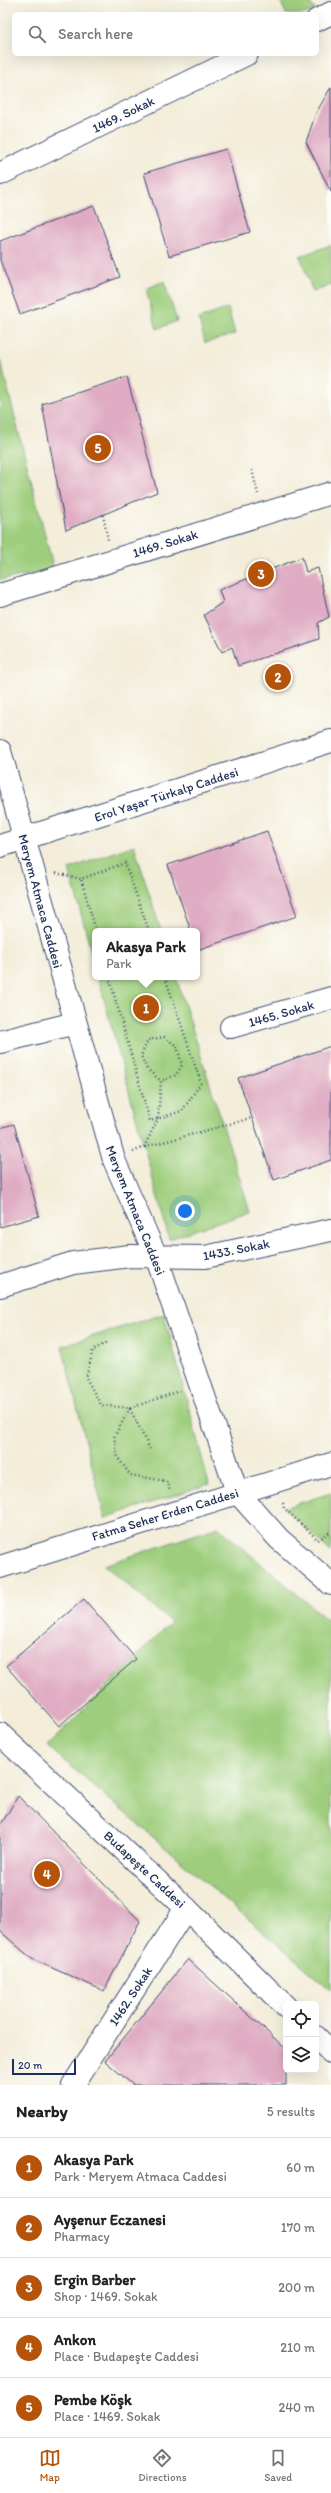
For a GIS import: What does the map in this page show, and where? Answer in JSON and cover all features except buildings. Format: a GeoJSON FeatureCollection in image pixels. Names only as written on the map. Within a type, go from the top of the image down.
{"type":"FeatureCollection","features":[{"type":"Feature","properties":{"kind":"street"},"geometry":{"type":"LineString","coordinates":[[319,19],[331,13]]}},
{"type":"Feature","properties":{"kind":"street","name":"1469. Sokak"},"geometry":{"type":"LineString","coordinates":[[0,174],[243,56]]}},
{"type":"Feature","properties":{"kind":"street","name":"1469. Sokak"},"geometry":{"type":"LineString","coordinates":[[0,594],[331,493]]}},
{"type":"Feature","properties":{"kind":"street","name":"Erol Yaşar Türkalp Caddesi"},"geometry":{"type":"LineString","coordinates":[[0,846],[331,741]]}},
{"type":"Feature","properties":{"kind":"street","name":"Meryem Atmaca Caddesi"},"geometry":{"type":"LineString","coordinates":[[0,751],[114,1160],[156,1256],[237,1492],[279,1539],[331,1584]]}},
{"type":"Feature","properties":{"kind":"street","name":"1465. Sokak"},"geometry":{"type":"LineString","coordinates":[[230,1027],[331,998]]}},
{"type":"Feature","properties":{"kind":"street"},"geometry":{"type":"LineString","coordinates":[[0,1042],[75,1023]]}},
{"type":"Feature","properties":{"kind":"street","name":"1433. Sokak"},"geometry":{"type":"LineString","coordinates":[[0,1286],[74,1263],[103,1258],[156,1256],[205,1257],[331,1230]]}},
{"type":"Feature","properties":{"kind":"street","name":"Fatma Seher Erden Caddesi"},"geometry":{"type":"LineString","coordinates":[[0,1567],[172,1512],[331,1464]]}},
{"type":"Feature","properties":{"kind":"street","name":"Budapeşte Caddesi"},"geometry":{"type":"LineString","coordinates":[[0,1734],[186,1908],[283,2004]]}},
{"type":"Feature","properties":{"kind":"street","name":"1462. Sokak"},"geometry":{"type":"LineString","coordinates":[[73,2085],[186,1908]]}},
{"type":"Feature","properties":{"kind":"street"},"geometry":{"type":"LineString","coordinates":[[319,2040],[331,2052]]}},
{"type":"Feature","properties":{"kind":"path"},"geometry":{"type":"LineString","coordinates":[[95,928],[81,878],[125,863],[148,928]]}},
{"type":"Feature","properties":{"kind":"path"},"geometry":{"type":"LineString","coordinates":[[110,980],[150,1121],[182,1111],[201,1083],[166,980]]}},
{"type":"Feature","properties":{"kind":"path"},"geometry":{"type":"LineString","coordinates":[[164,1037],[177,1046],[182,1065],[176,1075],[161,1081],[147,1069],[141,1056],[148,1040],[164,1037]]}},
{"type":"Feature","properties":{"kind":"path"},"geometry":{"type":"LineString","coordinates":[[144,1148],[158,1119],[161,1081]]}},
{"type":"Feature","properties":{"kind":"path"},"geometry":{"type":"LineString","coordinates":[[114,1160],[144,1148],[252,1118]]}},
{"type":"Feature","properties":{"kind":"path"},"geometry":{"type":"LineString","coordinates":[[106,1343],[92,1350],[86,1378],[101,1405],[130,1408],[184,1390]]}},
{"type":"Feature","properties":{"kind":"path"},"geometry":{"type":"LineString","coordinates":[[130,1408],[150,1449]]}},
{"type":"Feature","properties":{"kind":"path"},"geometry":{"type":"LineString","coordinates":[[130,1408],[114,1437],[118,1458],[130,1476],[166,1481],[170,1492],[172,1512]]}},
{"type":"Feature","properties":{"kind":"path"},"geometry":{"type":"LineString","coordinates":[[283,1503],[284,1508],[318,1540],[331,1531]]}},
{"type":"Feature","properties":{"kind":"green space"},"geometry":{"type":"Polygon","coordinates":[[[280,0],[308,0],[315,10],[310,12],[285,12],[280,0]]]}},
{"type":"Feature","properties":{"kind":"green space"},"geometry":{"type":"Polygon","coordinates":[[[331,245],[331,285],[313,292],[300,256],[331,245]]]}},
{"type":"Feature","properties":{"kind":"green space"},"geometry":{"type":"Polygon","coordinates":[[[164,281],[177,321],[157,329],[146,289],[164,281]]]}},
{"type":"Feature","properties":{"kind":"green space"},"geometry":{"type":"Polygon","coordinates":[[[228,308],[235,334],[205,343],[199,319],[228,308]]]}},
{"type":"Feature","properties":{"kind":"green space"},"geometry":{"type":"Polygon","coordinates":[[[0,359],[54,570],[0,580],[0,359]]]}},
{"type":"Feature","properties":{"kind":"green space"},"geometry":{"type":"Polygon","coordinates":[[[134,845],[160,928],[92,928],[92,955],[69,869],[134,845]]]}},
{"type":"Feature","properties":{"kind":"green space"},"geometry":{"type":"Polygon","coordinates":[[[99,980],[177,980],[250,1211],[169,1239],[99,980]]]}},
{"type":"Feature","properties":{"kind":"green space"},"geometry":{"type":"Polygon","coordinates":[[[164,1314],[209,1484],[105,1518],[62,1346],[164,1314]]]}},
{"type":"Feature","properties":{"kind":"green space"},"geometry":{"type":"Polygon","coordinates":[[[331,1493],[331,1552],[284,1508],[331,1493]]]}},
{"type":"Feature","properties":{"kind":"green space"},"geometry":{"type":"Polygon","coordinates":[[[218,1527],[331,1623],[331,1990],[47,1746],[171,1622],[104,1565],[218,1527]]]}},
{"type":"Feature","properties":{"kind":"place","name":"Pembe Köşk"},"geometry":{"type":"Point","coordinates":[98,448]}},
{"type":"Feature","properties":{"kind":"place","name":"Ergin Barber"},"geometry":{"type":"Point","coordinates":[261,574]}},
{"type":"Feature","properties":{"kind":"place","name":"Ayşenur Eczanesi"},"geometry":{"type":"Point","coordinates":[278,677]}},
{"type":"Feature","properties":{"kind":"place","name":"Akasya Park"},"geometry":{"type":"Point","coordinates":[146,1008]}},
{"type":"Feature","properties":{"kind":"place","name":"Ankon"},"geometry":{"type":"Point","coordinates":[47,1874]}}]}
